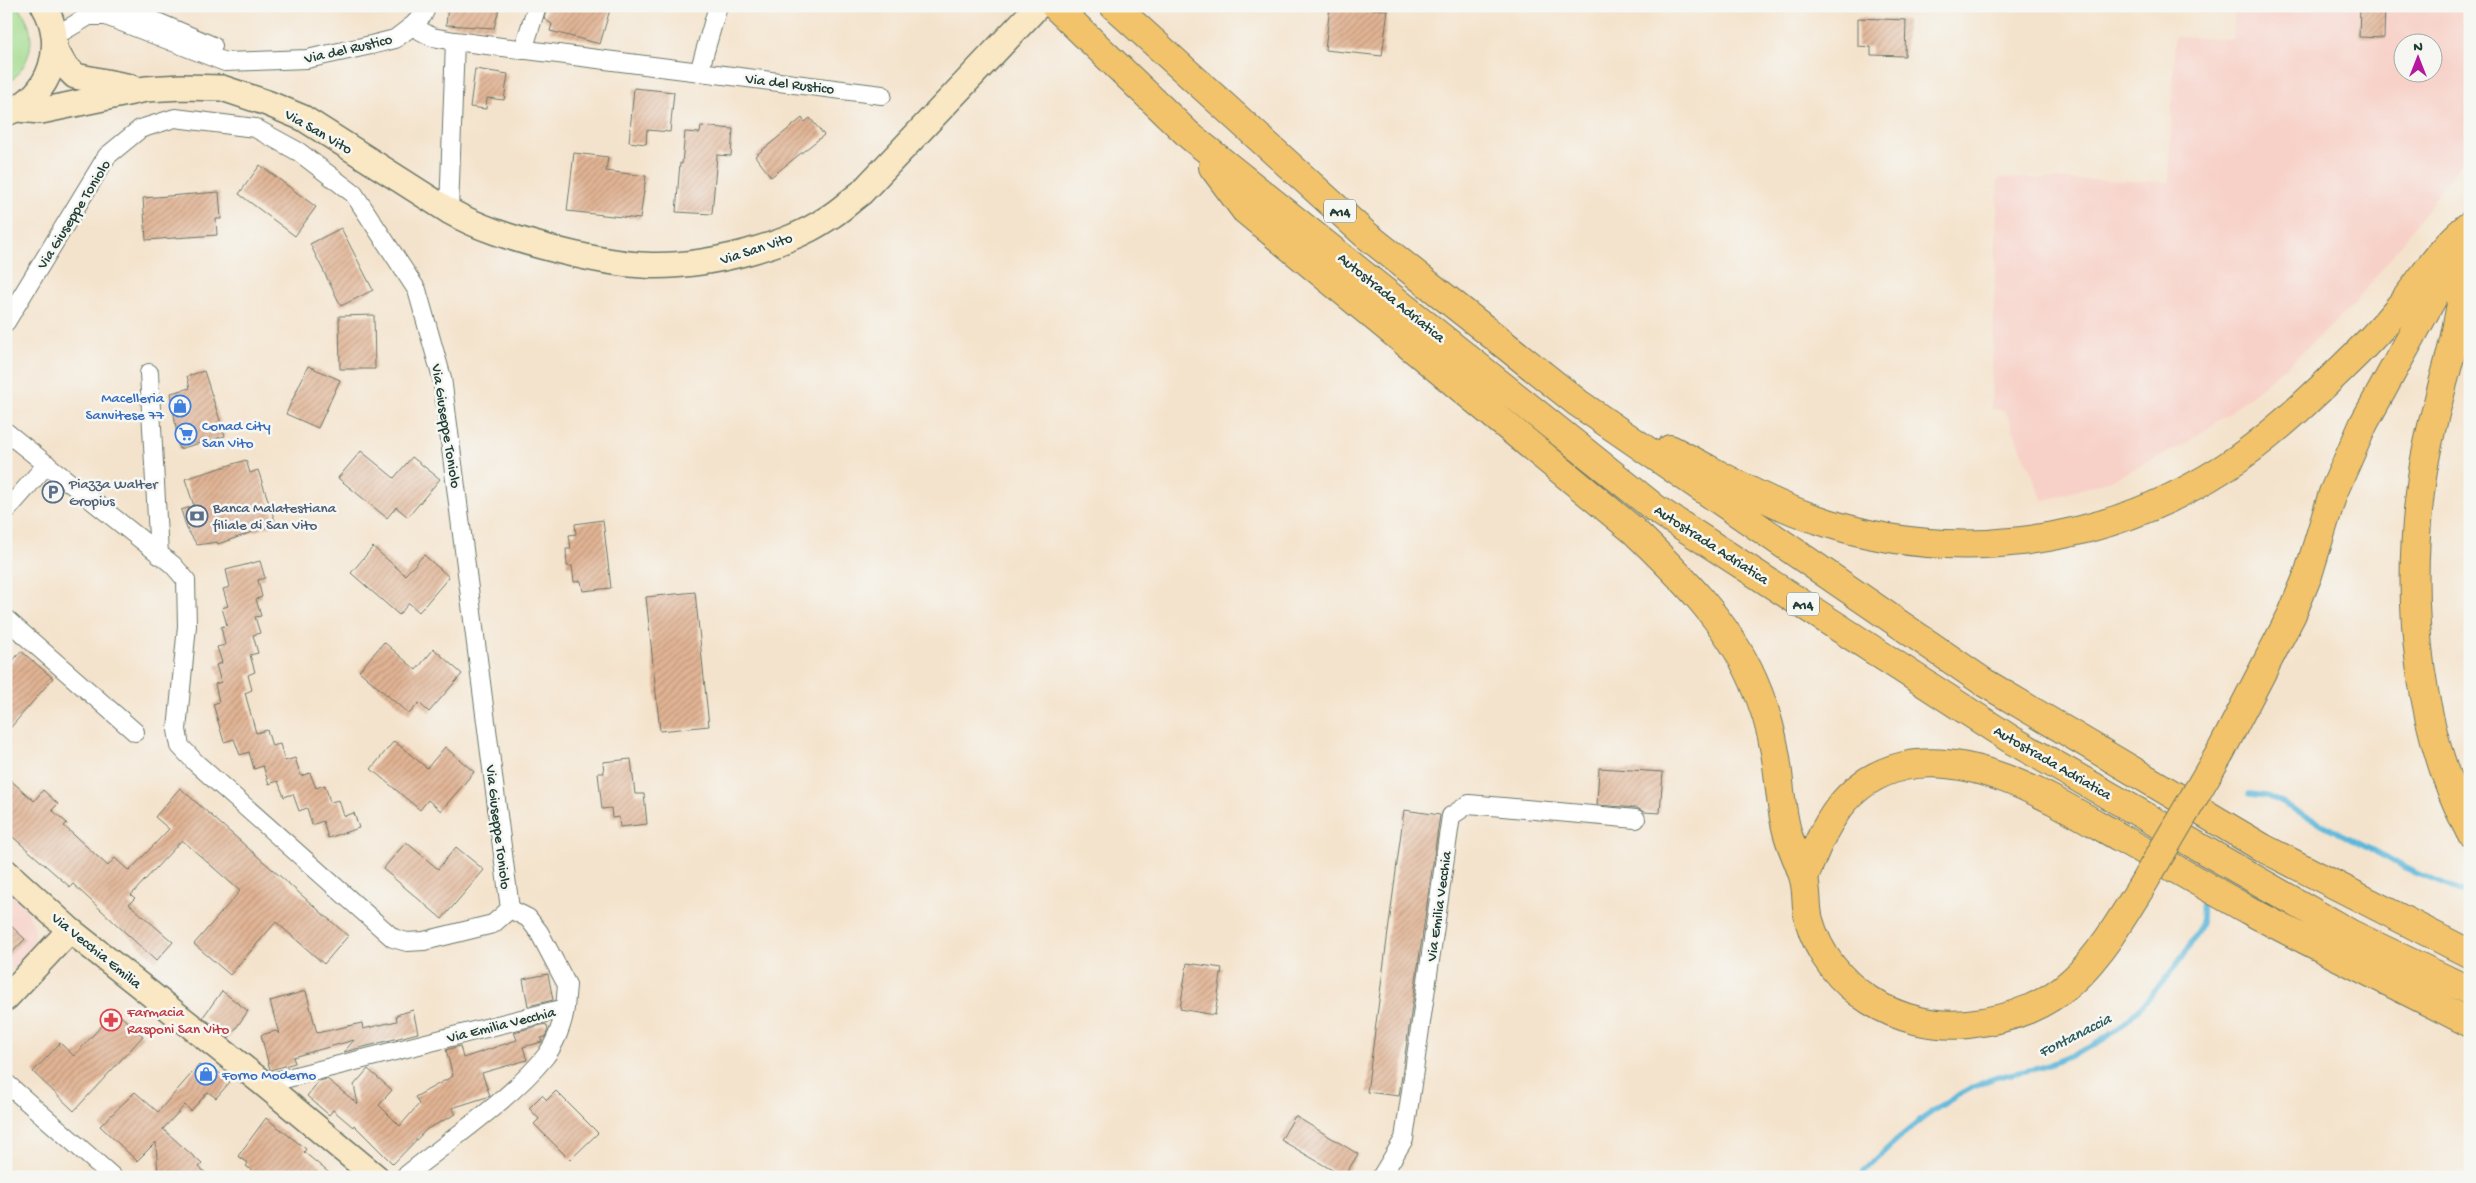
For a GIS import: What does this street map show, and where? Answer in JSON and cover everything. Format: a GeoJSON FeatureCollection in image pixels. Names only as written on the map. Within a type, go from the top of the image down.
{"type":"FeatureCollection","features":[{"type":"Feature","properties":{"kind":"highway","name":"Autostrada Adriatica"},"geometry":{"type":"LineString","coordinates":[[1055,6],[1190,136],[1656,509],[2012,740],[2351,934],[2470,991]]}},
{"type":"Feature","properties":{"kind":"highway","name":"A14"},"geometry":{"type":"LineString","coordinates":[[1114,6],[1365,234],[1578,403],[1985,683],[2263,848],[2470,954]]}},
{"type":"Feature","properties":{"kind":"highway"},"geometry":{"type":"LineString","coordinates":[[1190,136],[1245,210],[1633,530],[1672,567],[1696,594],[1732,643],[1760,696],[1775,751],[1787,834],[1804,878],[1809,920],[1817,941],[1834,969],[1871,1003],[1917,1022],[1938,1025],[1981,1022],[2008,1017],[2042,1003],[2093,962],[2140,889],[2221,751],[2292,614],[2308,575],[2333,493],[2360,430],[2470,231]]}},
{"type":"Feature","properties":{"kind":"highway"},"geometry":{"type":"LineString","coordinates":[[1578,403],[1771,501],[1848,529],[1921,543],[1997,544],[2041,539],[2085,529],[2134,512],[2179,493],[2223,468],[2258,444],[2343,367],[2399,306],[2450,240],[2470,225]]}},
{"type":"Feature","properties":{"kind":"highway"},"geometry":{"type":"LineString","coordinates":[[2470,253],[2450,355],[2427,446],[2420,493],[2415,552],[2415,609],[2426,699],[2449,788],[2470,832]]}},
{"type":"Feature","properties":{"kind":"highway"},"geometry":{"type":"LineString","coordinates":[[1804,878],[1830,819],[1857,789],[1881,775],[1905,766],[1932,764],[1960,766],[2007,780],[2058,803],[2249,910],[2470,1023]]}},
{"type":"Feature","properties":{"kind":"street","name":"Via San Vito"},"geometry":{"type":"LineString","coordinates":[[44,6],[51,21],[55,43],[64,65],[75,76],[146,89]]}},
{"type":"Feature","properties":{"kind":"street","name":"Via del Rustico"},"geometry":{"type":"LineString","coordinates":[[120,6],[226,52],[256,61]]}},
{"type":"Feature","properties":{"kind":"street"},"geometry":{"type":"LineString","coordinates":[[412,26],[424,15],[427,6]]}},
{"type":"Feature","properties":{"kind":"street"},"geometry":{"type":"LineString","coordinates":[[523,50],[537,6]]}},
{"type":"Feature","properties":{"kind":"street"},"geometry":{"type":"LineString","coordinates":[[699,72],[718,6]]}},
{"type":"Feature","properties":{"kind":"street","name":"Via San Vito"},"geometry":{"type":"LineString","coordinates":[[11,111],[41,111],[146,89],[182,87],[222,88],[267,103],[303,118],[449,211],[504,235],[572,254],[620,264],[668,267],[712,262],[783,242],[828,218],[861,193],[1038,6]]}},
{"type":"Feature","properties":{"kind":"street","name":"Via del Rustico"},"geometry":{"type":"LineString","coordinates":[[55,43],[89,16],[106,16],[225,62],[306,60],[371,46],[395,38],[412,26],[432,37],[455,41],[882,95]]}},
{"type":"Feature","properties":{"kind":"street"},"geometry":{"type":"LineString","coordinates":[[449,211],[455,41]]}},
{"type":"Feature","properties":{"kind":"street"},"geometry":{"type":"LineString","coordinates":[[11,111],[36,94],[41,87],[50,73],[55,43]]}},
{"type":"Feature","properties":{"kind":"street","name":"Via Giuseppe Toniolo"},"geometry":{"type":"LineString","coordinates":[[6,322],[107,156],[140,129],[175,118],[255,128],[299,152],[354,194],[417,290],[442,378],[510,909]]}},
{"type":"Feature","properties":{"kind":"street"},"geometry":{"type":"LineString","coordinates":[[149,373],[159,555]]}},
{"type":"Feature","properties":{"kind":"street","name":"Via Giuseppe Toniolo"},"geometry":{"type":"LineString","coordinates":[[6,432],[159,555],[186,580],[187,626],[177,730],[180,746],[196,763],[393,938],[407,942],[424,941],[493,924],[510,909]]}},
{"type":"Feature","properties":{"kind":"street"},"geometry":{"type":"LineString","coordinates":[[6,510],[47,464]]}},
{"type":"Feature","properties":{"kind":"street"},"geometry":{"type":"LineString","coordinates":[[6,619],[135,732]]}},
{"type":"Feature","properties":{"kind":"street","name":"Via Emilia Vecchia"},"geometry":{"type":"LineString","coordinates":[[1381,1177],[1404,1139],[1451,816],[1469,804],[1636,819]]}},
{"type":"Feature","properties":{"kind":"street","name":"Via Vecchia Emilia"},"geometry":{"type":"LineString","coordinates":[[6,872],[70,930],[264,1084],[376,1177]]}},
{"type":"Feature","properties":{"kind":"street","name":"Via Giuseppe Toniolo"},"geometry":{"type":"LineString","coordinates":[[510,909],[528,918],[539,932],[568,985],[565,1008]]}},
{"type":"Feature","properties":{"kind":"street"},"geometry":{"type":"LineString","coordinates":[[6,998],[70,930]]}},
{"type":"Feature","properties":{"kind":"street","name":"Via Emilia Vecchia"},"geometry":{"type":"LineString","coordinates":[[264,1084],[565,1008],[562,1024],[546,1056],[517,1086],[404,1177]]}},
{"type":"Feature","properties":{"kind":"street"},"geometry":{"type":"LineString","coordinates":[[6,1083],[113,1177]]}},
{"type":"Feature","properties":{"kind":"shaded area"},"geometry":{"type":"Polygon","coordinates":[[[2235,6],[2470,6],[2470,149],[2407,237],[2354,304],[2295,359],[2228,414],[2185,444],[2111,480],[2043,501],[2005,410],[1991,409],[1998,178],[2169,182],[2175,37],[2233,39],[2235,6]]]}},
{"type":"Feature","properties":{"kind":"shaded area"},"geometry":{"type":"Polygon","coordinates":[[[6,888],[26,907],[34,927],[34,940],[31,950],[6,978],[6,888]]]}},
{"type":"Feature","properties":{"kind":"green space"},"geometry":{"type":"Polygon","coordinates":[[[6,6],[17,6],[29,26],[31,37],[30,48],[22,68],[6,85],[6,6]]]}},
{"type":"Feature","properties":{"kind":"building"},"geometry":{"type":"Polygon","coordinates":[[[448,6],[500,6],[494,28],[446,25],[448,6]]]}},
{"type":"Feature","properties":{"kind":"building"},"geometry":{"type":"Polygon","coordinates":[[[547,6],[611,6],[600,44],[550,31],[552,24],[544,19],[547,6]]]}},
{"type":"Feature","properties":{"kind":"building"},"geometry":{"type":"Polygon","coordinates":[[[1330,6],[1388,10],[1382,56],[1325,50],[1330,6]]]}},
{"type":"Feature","properties":{"kind":"building"},"geometry":{"type":"Polygon","coordinates":[[[2360,6],[2385,6],[2384,38],[2359,37],[2360,6]]]}},
{"type":"Feature","properties":{"kind":"building"},"geometry":{"type":"Polygon","coordinates":[[[1858,18],[1906,20],[1905,56],[1871,55],[1871,47],[1858,46],[1858,18]]]}},
{"type":"Feature","properties":{"kind":"building"},"geometry":{"type":"Polygon","coordinates":[[[475,69],[508,74],[504,100],[487,98],[486,109],[470,107],[475,69]]]}},
{"type":"Feature","properties":{"kind":"building"},"geometry":{"type":"Polygon","coordinates":[[[634,88],[674,92],[670,132],[647,130],[646,144],[629,142],[634,88]]]}},
{"type":"Feature","properties":{"kind":"building"},"geometry":{"type":"Polygon","coordinates":[[[802,118],[805,122],[810,118],[824,135],[771,177],[755,156],[802,118]]]}},
{"type":"Feature","properties":{"kind":"building"},"geometry":{"type":"Polygon","coordinates":[[[701,126],[733,129],[731,156],[717,155],[712,214],[676,212],[680,163],[682,164],[685,132],[700,133],[701,126]]]}},
{"type":"Feature","properties":{"kind":"building"},"geometry":{"type":"Polygon","coordinates":[[[574,153],[608,157],[606,171],[646,176],[640,219],[567,211],[574,153]]]}},
{"type":"Feature","properties":{"kind":"building"},"geometry":{"type":"Polygon","coordinates":[[[260,165],[316,207],[295,236],[239,194],[260,165]]]}},
{"type":"Feature","properties":{"kind":"building"},"geometry":{"type":"Polygon","coordinates":[[[219,192],[221,219],[216,219],[217,235],[146,240],[143,198],[219,192]]]}},
{"type":"Feature","properties":{"kind":"building"},"geometry":{"type":"Polygon","coordinates":[[[341,228],[373,290],[341,306],[310,244],[341,228]]]}},
{"type":"Feature","properties":{"kind":"building"},"geometry":{"type":"Polygon","coordinates":[[[374,315],[375,369],[340,369],[339,316],[374,315]]]}},
{"type":"Feature","properties":{"kind":"building"},"geometry":{"type":"Polygon","coordinates":[[[308,366],[340,380],[318,428],[286,414],[308,366]]]}},
{"type":"Feature","properties":{"kind":"building"},"geometry":{"type":"Polygon","coordinates":[[[204,371],[225,436],[179,449],[171,393],[190,388],[187,376],[204,371]]]}},
{"type":"Feature","properties":{"kind":"building"},"geometry":{"type":"Polygon","coordinates":[[[361,451],[394,478],[412,457],[440,479],[408,517],[396,507],[387,518],[338,478],[361,451]]]}},
{"type":"Feature","properties":{"kind":"building"},"geometry":{"type":"Polygon","coordinates":[[[246,460],[250,473],[258,470],[276,524],[218,544],[217,542],[197,545],[187,529],[181,510],[194,506],[185,479],[246,460]]]}},
{"type":"Feature","properties":{"kind":"building"},"geometry":{"type":"Polygon","coordinates":[[[603,520],[611,588],[583,591],[581,581],[574,582],[572,566],[567,566],[566,549],[571,549],[569,535],[576,534],[575,524],[603,520]]]}},
{"type":"Feature","properties":{"kind":"building"},"geometry":{"type":"Polygon","coordinates":[[[373,547],[405,575],[424,555],[449,577],[419,612],[409,603],[399,615],[351,573],[373,547]]]}},
{"type":"Feature","properties":{"kind":"building"},"geometry":{"type":"Polygon","coordinates":[[[260,561],[265,578],[258,580],[262,597],[256,599],[261,616],[255,617],[260,633],[253,635],[258,653],[250,655],[255,672],[248,675],[252,690],[245,693],[256,733],[267,730],[272,746],[280,744],[285,761],[295,758],[301,776],[310,773],[316,788],[325,785],[330,802],[339,800],[344,816],[354,813],[359,828],[328,838],[323,821],[312,825],[307,808],[299,811],[293,794],[284,797],[278,781],[269,784],[263,766],[254,769],[249,752],[240,755],[234,739],[224,742],[213,704],[219,702],[215,684],[221,682],[216,665],[222,663],[217,647],[225,645],[221,627],[227,625],[222,608],[228,606],[223,589],[230,587],[226,570],[260,561]]]}},
{"type":"Feature","properties":{"kind":"building"},"geometry":{"type":"Polygon","coordinates":[[[695,592],[709,726],[660,731],[646,597],[695,592]]]}},
{"type":"Feature","properties":{"kind":"building"},"geometry":{"type":"Polygon","coordinates":[[[384,642],[416,670],[434,649],[462,674],[429,712],[419,703],[409,714],[359,671],[384,642]]]}},
{"type":"Feature","properties":{"kind":"building"},"geometry":{"type":"Polygon","coordinates":[[[21,651],[53,678],[6,733],[6,669],[21,651]]]}},
{"type":"Feature","properties":{"kind":"building"},"geometry":{"type":"Polygon","coordinates":[[[394,741],[427,768],[445,747],[474,772],[441,811],[428,800],[420,810],[371,769],[394,741]]]}},
{"type":"Feature","properties":{"kind":"building"},"geometry":{"type":"Polygon","coordinates":[[[631,759],[635,794],[644,794],[647,824],[620,827],[619,817],[612,818],[611,808],[602,809],[598,773],[604,773],[603,762],[631,759]]]}},
{"type":"Feature","properties":{"kind":"building"},"geometry":{"type":"Polygon","coordinates":[[[1599,768],[1663,772],[1660,813],[1644,812],[1637,808],[1597,805],[1599,768]]]}},
{"type":"Feature","properties":{"kind":"building"},"geometry":{"type":"Polygon","coordinates":[[[6,776],[34,801],[43,790],[58,804],[52,810],[67,823],[64,826],[108,866],[115,858],[129,871],[169,829],[155,817],[180,788],[348,936],[324,964],[276,922],[230,975],[194,944],[240,891],[182,840],[131,895],[135,898],[129,904],[173,942],[156,961],[73,884],[70,887],[6,831],[6,776]]]}},
{"type":"Feature","properties":{"kind":"building"},"geometry":{"type":"Polygon","coordinates":[[[1404,810],[1440,815],[1399,1096],[1367,1092],[1404,810]]]}},
{"type":"Feature","properties":{"kind":"building"},"geometry":{"type":"Polygon","coordinates":[[[406,842],[438,869],[456,847],[484,870],[442,919],[383,869],[406,842]]]}},
{"type":"Feature","properties":{"kind":"building"},"geometry":{"type":"Polygon","coordinates":[[[6,921],[25,939],[6,959],[6,921]]]}},
{"type":"Feature","properties":{"kind":"building"},"geometry":{"type":"Polygon","coordinates":[[[1187,963],[1222,968],[1215,1015],[1180,1009],[1187,963]]]}},
{"type":"Feature","properties":{"kind":"building"},"geometry":{"type":"Polygon","coordinates":[[[548,974],[553,1000],[528,1006],[523,979],[548,974]]]}},
{"type":"Feature","properties":{"kind":"building"},"geometry":{"type":"Polygon","coordinates":[[[222,991],[248,1011],[229,1038],[203,1017],[222,991]]]}},
{"type":"Feature","properties":{"kind":"building"},"geometry":{"type":"Polygon","coordinates":[[[306,991],[317,1033],[362,1023],[363,1029],[397,1021],[396,1015],[413,1010],[418,1033],[344,1052],[354,1040],[293,1057],[295,1063],[270,1070],[261,1035],[276,1031],[279,1034],[270,1001],[306,991]]]}},
{"type":"Feature","properties":{"kind":"building"},"geometry":{"type":"Polygon","coordinates":[[[115,1011],[143,1036],[74,1111],[33,1072],[60,1043],[74,1056],[115,1011]]]}},
{"type":"Feature","properties":{"kind":"building"},"geometry":{"type":"Polygon","coordinates":[[[546,1024],[548,1030],[545,1037],[541,1038],[542,1042],[523,1047],[527,1060],[482,1073],[490,1096],[452,1108],[456,1114],[427,1129],[393,1164],[354,1125],[353,1127],[333,1110],[329,1115],[307,1096],[319,1081],[327,1079],[358,1104],[354,1085],[368,1069],[392,1090],[379,1105],[400,1126],[419,1104],[415,1097],[453,1076],[446,1050],[460,1046],[463,1058],[517,1040],[514,1032],[546,1024]]]}},
{"type":"Feature","properties":{"kind":"building"},"geometry":{"type":"Polygon","coordinates":[[[199,1065],[212,1077],[217,1071],[230,1082],[216,1098],[208,1092],[191,1111],[185,1105],[163,1129],[202,1164],[199,1167],[210,1177],[158,1177],[156,1142],[137,1161],[100,1126],[135,1092],[158,1112],[199,1065]]]}},
{"type":"Feature","properties":{"kind":"building"},"geometry":{"type":"Polygon","coordinates":[[[556,1091],[598,1133],[570,1160],[534,1124],[539,1119],[529,1108],[542,1095],[547,1100],[556,1091]]]}},
{"type":"Feature","properties":{"kind":"building"},"geometry":{"type":"Polygon","coordinates":[[[1295,1116],[1358,1154],[1344,1177],[1281,1140],[1295,1116]]]}},
{"type":"Feature","properties":{"kind":"building"},"geometry":{"type":"Polygon","coordinates":[[[266,1118],[306,1149],[304,1152],[334,1177],[261,1177],[246,1166],[248,1163],[238,1156],[266,1118]]]}},
{"type":"Feature","properties":{"kind":"waterway","name":"Fontanaccia"},"geometry":{"type":"LineString","coordinates":[[2250,794],[2268,796],[2416,873],[2460,891],[2470,892]]}},
{"type":"Feature","properties":{"kind":"waterway","name":"Fontanaccia"},"geometry":{"type":"LineString","coordinates":[[1859,1177],[1903,1134],[1952,1098],[1989,1080],[2044,1067],[2059,1061],[2092,1046],[2115,1031],[2152,995],[2190,945],[2202,918],[2202,899]]}},
{"type":"Feature","properties":{"kind":"place","name":"Macelleria Sanvitese 77"},"geometry":{"type":"Point","coordinates":[180,406]}},
{"type":"Feature","properties":{"kind":"place","name":"Conad City San Vito"},"geometry":{"type":"Point","coordinates":[186,434]}},
{"type":"Feature","properties":{"kind":"place","name":"Piazza Walter Gropius"},"geometry":{"type":"Point","coordinates":[53,492]}},
{"type":"Feature","properties":{"kind":"place","name":"Banca Malatestiana filiale di San Vito"},"geometry":{"type":"Point","coordinates":[197,516]}},
{"type":"Feature","properties":{"kind":"place","name":"Farmacia Rasponi San Vito"},"geometry":{"type":"Point","coordinates":[111,1020]}},
{"type":"Feature","properties":{"kind":"place","name":"Forno Moderno"},"geometry":{"type":"Point","coordinates":[206,1074]}}]}
